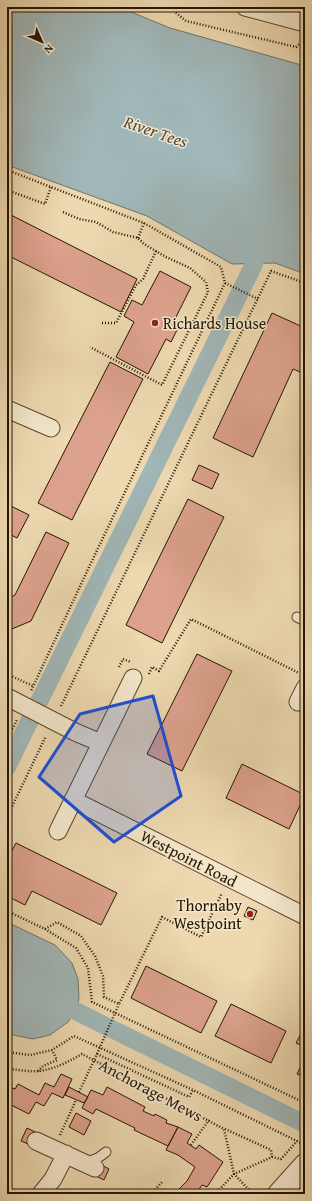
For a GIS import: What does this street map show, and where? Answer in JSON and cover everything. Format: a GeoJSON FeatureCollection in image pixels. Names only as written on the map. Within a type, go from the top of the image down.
{"type":"FeatureCollection","features":[{"type":"Feature","properties":{"kind":"street"},"geometry":{"type":"LineString","coordinates":[[245,7],[305,23]]}},
{"type":"Feature","properties":{"kind":"street"},"geometry":{"type":"LineString","coordinates":[[7,409],[51,428]]}},
{"type":"Feature","properties":{"kind":"street"},"geometry":{"type":"LineString","coordinates":[[58,831],[133,678]]}},
{"type":"Feature","properties":{"kind":"street"},"geometry":{"type":"LineString","coordinates":[[7,697],[101,743]]}},
{"type":"Feature","properties":{"kind":"street","name":"Westpoint Road"},"geometry":{"type":"LineString","coordinates":[[73,800],[305,916]]}},
{"type":"Feature","properties":{"kind":"street"},"geometry":{"type":"LineString","coordinates":[[36,1141],[90,1166]]}},
{"type":"Feature","properties":{"kind":"street"},"geometry":{"type":"LineString","coordinates":[[43,1193],[53,1179],[60,1151]]}},
{"type":"Feature","properties":{"kind":"street"},"geometry":{"type":"LineString","coordinates":[[279,1194],[304,1166]]}},
{"type":"Feature","properties":{"kind":"lane"},"geometry":{"type":"LineString","coordinates":[[90,1166],[106,1152]]}},
{"type":"Feature","properties":{"kind":"path"},"geometry":{"type":"LineString","coordinates":[[169,7],[186,21],[296,47],[305,39]]}},
{"type":"Feature","properties":{"kind":"path"},"geometry":{"type":"LineString","coordinates":[[7,170],[144,223],[221,267],[225,282],[30,693]]}},
{"type":"Feature","properties":{"kind":"path"},"geometry":{"type":"LineString","coordinates":[[7,190],[45,204],[51,187]]}},
{"type":"Feature","properties":{"kind":"path"},"geometry":{"type":"LineString","coordinates":[[64,212],[79,219],[96,222],[113,232],[138,238],[144,244],[173,262],[190,268],[206,282],[208,292],[162,385],[90,347]]}},
{"type":"Feature","properties":{"kind":"path"},"geometry":{"type":"LineString","coordinates":[[138,238],[144,223]]}},
{"type":"Feature","properties":{"kind":"path"},"geometry":{"type":"LineString","coordinates":[[102,323],[116,323],[136,285],[143,279],[156,251]]}},
{"type":"Feature","properties":{"kind":"path"},"geometry":{"type":"LineString","coordinates":[[59,709],[271,271],[305,284]]}},
{"type":"Feature","properties":{"kind":"path"},"geometry":{"type":"LineString","coordinates":[[225,282],[258,299]]}},
{"type":"Feature","properties":{"kind":"path"},"geometry":{"type":"LineString","coordinates":[[152,667],[159,671],[191,619],[305,677]]}},
{"type":"Feature","properties":{"kind":"path"},"geometry":{"type":"LineString","coordinates":[[7,674],[34,686]]}},
{"type":"Feature","properties":{"kind":"path"},"geometry":{"type":"LineString","coordinates":[[7,740],[17,720]]}},
{"type":"Feature","properties":{"kind":"path"},"geometry":{"type":"LineString","coordinates":[[7,817],[49,730]]}},
{"type":"Feature","properties":{"kind":"path"},"geometry":{"type":"LineString","coordinates":[[79,1092],[119,1004],[162,917],[201,936],[229,879]]}},
{"type":"Feature","properties":{"kind":"path"},"geometry":{"type":"LineString","coordinates":[[7,911],[45,929],[76,948],[88,968],[92,1002],[305,1103]]}},
{"type":"Feature","properties":{"kind":"path"},"geometry":{"type":"LineString","coordinates":[[45,929],[57,922],[81,936],[95,956],[103,976],[104,997],[119,1004]]}},
{"type":"Feature","properties":{"kind":"path"},"geometry":{"type":"LineString","coordinates":[[7,1052],[30,1055],[52,1050],[74,1036],[193,1090],[305,1145]]}},
{"type":"Feature","properties":{"kind":"path"},"geometry":{"type":"LineString","coordinates":[[37,1071],[43,1066],[57,1060],[52,1050]]}},
{"type":"Feature","properties":{"kind":"path","name":"Anchorage Mews"},"geometry":{"type":"LineString","coordinates":[[7,1068],[37,1071],[64,1064],[82,1054],[224,1129],[271,1150],[272,1157]]}},
{"type":"Feature","properties":{"kind":"path"},"geometry":{"type":"LineString","coordinates":[[97,1054],[189,1097],[193,1090]]}},
{"type":"Feature","properties":{"kind":"path"},"geometry":{"type":"LineString","coordinates":[[60,1151],[76,1100]]}},
{"type":"Feature","properties":{"kind":"path"},"geometry":{"type":"LineString","coordinates":[[191,1146],[208,1120]]}},
{"type":"Feature","properties":{"kind":"path"},"geometry":{"type":"LineString","coordinates":[[224,1129],[234,1174],[253,1194]]}},
{"type":"Feature","properties":{"kind":"path"},"geometry":{"type":"LineString","coordinates":[[215,1194],[234,1174],[272,1157],[281,1159],[297,1141]]}},
{"type":"Feature","properties":{"kind":"path"},"geometry":{"type":"LineString","coordinates":[[151,1194],[163,1181]]}},
{"type":"Feature","properties":{"kind":"path"},"geometry":{"type":"LineString","coordinates":[[199,1189],[206,1194]]}},
{"type":"Feature","properties":{"kind":"highlighted area"},"geometry":{"type":"Polygon","coordinates":[[[153,696],[181,796],[114,842],[39,777],[80,714],[153,696]]]}},
{"type":"Feature","properties":{"kind":"water","name":"River Tees"},"geometry":{"type":"Polygon","coordinates":[[[7,7],[119,7],[170,28],[305,66],[305,274],[275,263],[232,264],[147,216],[7,165],[7,7]]]}},
{"type":"Feature","properties":{"kind":"water"},"geometry":{"type":"Polygon","coordinates":[[[7,922],[55,945],[72,963],[78,979],[79,999],[75,1011],[68,1022],[50,1035],[33,1039],[13,1035],[7,1032],[7,922]]]}},
{"type":"Feature","properties":{"kind":"building"},"geometry":{"type":"Polygon","coordinates":[[[7,213],[137,279],[121,312],[7,255],[7,213]]]}},
{"type":"Feature","properties":{"kind":"building","name":"Richards House"},"geometry":{"type":"Polygon","coordinates":[[[160,271],[191,287],[174,321],[180,324],[171,342],[166,339],[148,374],[116,357],[134,322],[124,316],[132,300],[142,305],[160,271]]]}},
{"type":"Feature","properties":{"kind":"building"},"geometry":{"type":"Polygon","coordinates":[[[272,313],[305,328],[305,374],[293,369],[253,457],[213,438],[272,313]]]}},
{"type":"Feature","properties":{"kind":"building"},"geometry":{"type":"Polygon","coordinates":[[[110,362],[143,379],[72,520],[38,503],[110,362]]]}},
{"type":"Feature","properties":{"kind":"building"},"geometry":{"type":"Polygon","coordinates":[[[199,465],[219,474],[212,489],[192,480],[199,465]]]}},
{"type":"Feature","properties":{"kind":"building"},"geometry":{"type":"Polygon","coordinates":[[[188,499],[224,517],[162,643],[126,625],[188,499]]]}},
{"type":"Feature","properties":{"kind":"building"},"geometry":{"type":"Polygon","coordinates":[[[7,504],[29,515],[17,538],[7,533],[7,504]]]}},
{"type":"Feature","properties":{"kind":"building"},"geometry":{"type":"Polygon","coordinates":[[[46,532],[69,543],[31,621],[7,631],[7,599],[15,595],[46,532]]]}},
{"type":"Feature","properties":{"kind":"building"},"geometry":{"type":"Polygon","coordinates":[[[197,654],[232,671],[182,771],[147,754],[197,654]]]}},
{"type":"Feature","properties":{"kind":"building"},"geometry":{"type":"Polygon","coordinates":[[[242,764],[305,795],[289,829],[226,798],[242,764]]]}},
{"type":"Feature","properties":{"kind":"building"},"geometry":{"type":"Polygon","coordinates":[[[16,843],[117,893],[101,925],[32,891],[25,905],[7,896],[7,860],[16,843]]]}},
{"type":"Feature","properties":{"kind":"building","name":"Thornaby Westpoint"},"geometry":{"type":"Polygon","coordinates":[[[248,907],[257,911],[253,920],[244,916],[248,907]]]}},
{"type":"Feature","properties":{"kind":"building"},"geometry":{"type":"Polygon","coordinates":[[[146,966],[217,1001],[201,1033],[131,998],[146,966]]]}},
{"type":"Feature","properties":{"kind":"building"},"geometry":{"type":"Polygon","coordinates":[[[231,1004],[286,1031],[271,1063],[215,1036],[231,1004]]]}},
{"type":"Feature","properties":{"kind":"building"},"geometry":{"type":"Polygon","coordinates":[[[304,1028],[305,1029],[305,1047],[296,1043],[304,1028]]]}},
{"type":"Feature","properties":{"kind":"building"},"geometry":{"type":"Polygon","coordinates":[[[305,1058],[305,1077],[297,1074],[305,1058]]]}},
{"type":"Feature","properties":{"kind":"building"},"geometry":{"type":"Polygon","coordinates":[[[61,1074],[72,1079],[63,1098],[52,1093],[44,1106],[36,1102],[29,1114],[9,1104],[7,1109],[7,1086],[15,1089],[18,1084],[39,1095],[45,1083],[54,1087],[61,1074]]]}},
{"type":"Feature","properties":{"kind":"building"},"geometry":{"type":"Polygon","coordinates":[[[69,1087],[88,1097],[84,1103],[65,1095],[69,1087]]]}},
{"type":"Feature","properties":{"kind":"building"},"geometry":{"type":"Polygon","coordinates":[[[107,1087],[145,1107],[143,1111],[154,1116],[155,1114],[167,1120],[166,1123],[178,1127],[168,1146],[134,1130],[135,1128],[96,1109],[93,1114],[82,1108],[91,1090],[103,1095],[107,1087]]]}},
{"type":"Feature","properties":{"kind":"building"},"geometry":{"type":"Polygon","coordinates":[[[76,1113],[91,1121],[84,1135],[69,1127],[76,1113]]]}},
{"type":"Feature","properties":{"kind":"building"},"geometry":{"type":"Polygon","coordinates":[[[178,1127],[192,1134],[187,1143],[196,1149],[199,1145],[223,1162],[207,1187],[202,1185],[197,1192],[198,1194],[174,1194],[187,1181],[195,1167],[178,1155],[166,1150],[178,1127]]]}},
{"type":"Feature","properties":{"kind":"building"},"geometry":{"type":"Polygon","coordinates":[[[27,1128],[39,1134],[33,1146],[21,1141],[27,1128]]]}},
{"type":"Feature","properties":{"kind":"building"},"geometry":{"type":"Polygon","coordinates":[[[98,1163],[109,1169],[104,1180],[92,1174],[98,1163]]]}},
{"type":"Feature","properties":{"kind":"waterway"},"geometry":{"type":"LineString","coordinates":[[7,767],[254,264],[259,241]]}},
{"type":"Feature","properties":{"kind":"waterway"},"geometry":{"type":"LineString","coordinates":[[53,1000],[305,1124]]}},
{"type":"Feature","properties":{"kind":"place","name":"Richards House"},"geometry":{"type":"Point","coordinates":[155,323]}},
{"type":"Feature","properties":{"kind":"place","name":"Thornaby Westpoint"},"geometry":{"type":"Point","coordinates":[250,914]}}]}
